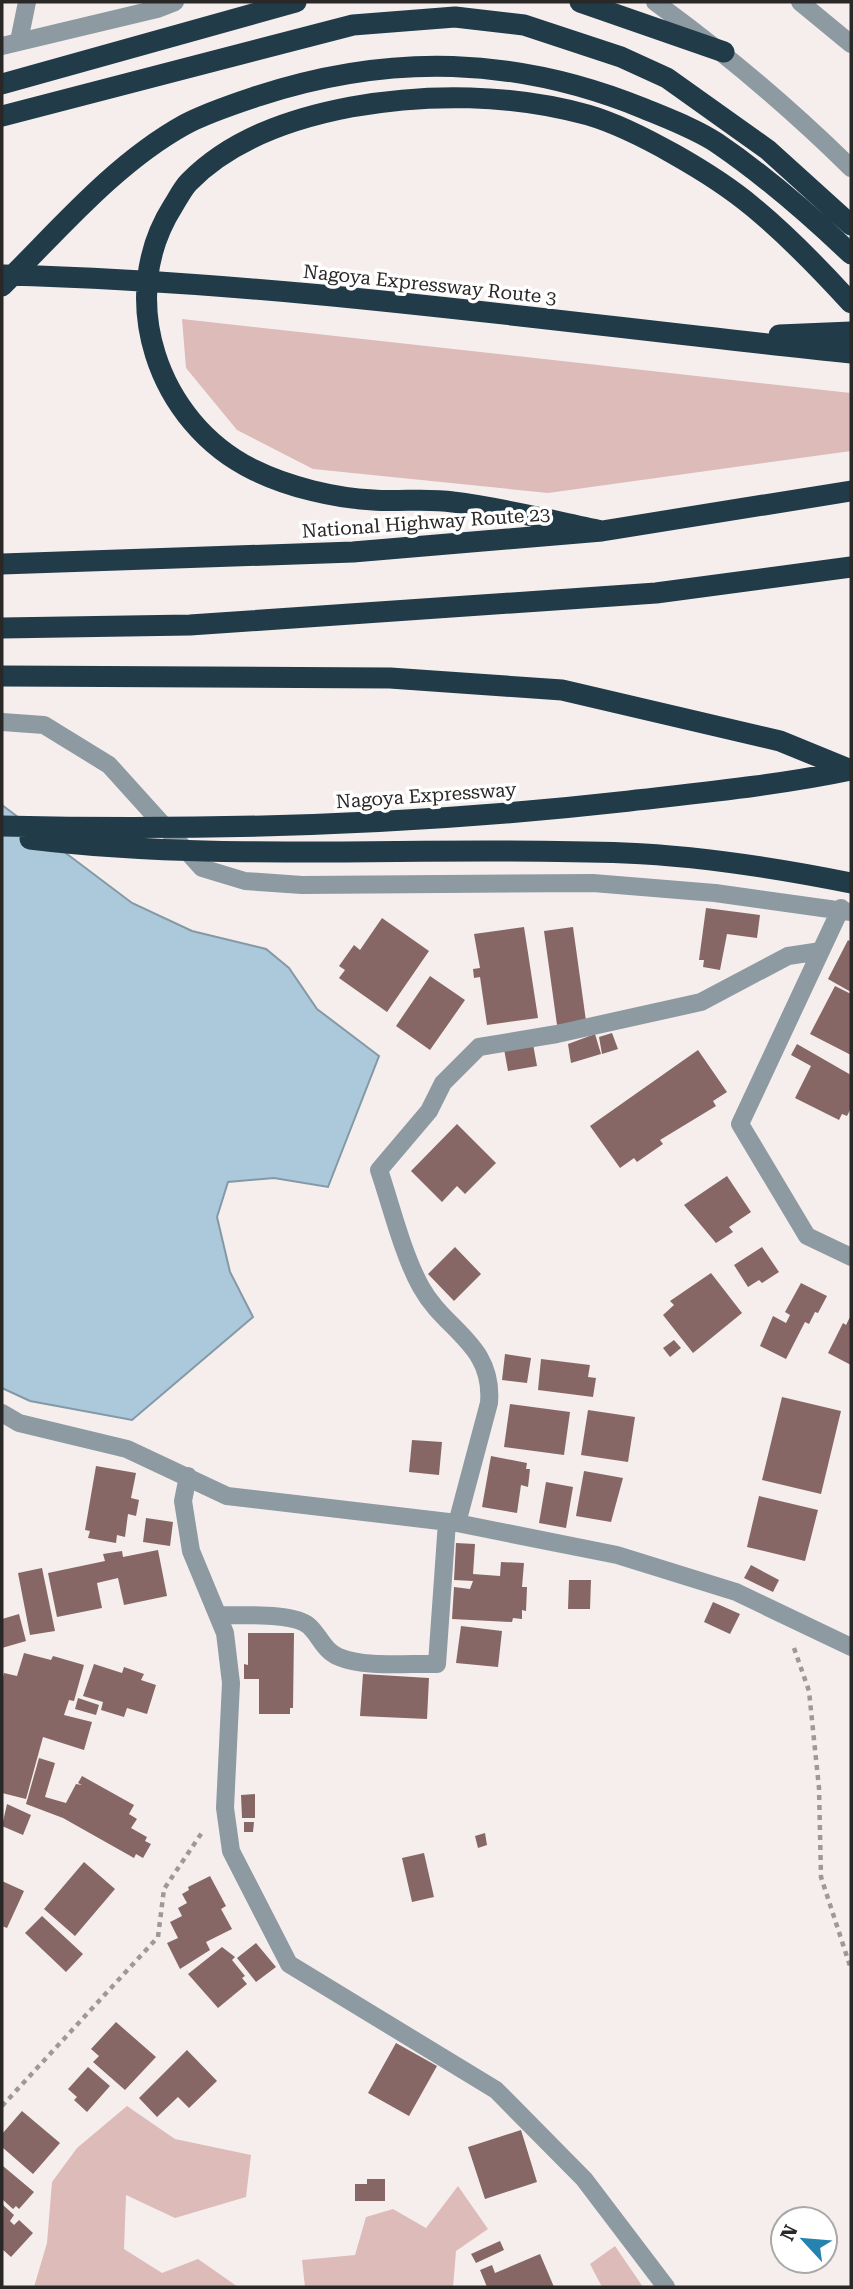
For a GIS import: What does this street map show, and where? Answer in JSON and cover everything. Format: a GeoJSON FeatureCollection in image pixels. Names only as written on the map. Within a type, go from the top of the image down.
{"type":"FeatureCollection","features":[{"type":"Feature","properties":{"kind":"highway"},"geometry":{"type":"LineString","coordinates":[[2,84],[296,2]]}},
{"type":"Feature","properties":{"kind":"highway"},"geometry":{"type":"LineString","coordinates":[[580,2],[724,52]]}},
{"type":"Feature","properties":{"kind":"highway"},"geometry":{"type":"LineString","coordinates":[[2,116],[353,24],[455,17],[524,25],[599,48],[667,78],[768,150],[851,225]]}},
{"type":"Feature","properties":{"kind":"highway"},"geometry":{"type":"LineString","coordinates":[[2,286],[122,170],[185,125],[275,91],[350,71],[456,65],[504,71],[589,89],[673,121],[716,142],[851,254]]}},
{"type":"Feature","properties":{"kind":"highway"},"geometry":{"type":"LineString","coordinates":[[602,531],[451,501],[370,500],[302,486],[253,470],[205,437],[176,400],[153,356],[147,313],[149,262],[161,225],[187,183],[227,152],[265,130],[319,113],[378,102],[432,98],[523,103],[591,116],[692,166],[750,204],[801,249],[851,303]]}},
{"type":"Feature","properties":{"kind":"highway","name":"Nagoya Expressway Route 3"},"geometry":{"type":"LineString","coordinates":[[2,275],[206,284],[336,295],[851,353]]}},
{"type":"Feature","properties":{"kind":"highway"},"geometry":{"type":"LineString","coordinates":[[703,338],[851,332]]}},
{"type":"Feature","properties":{"kind":"highway","name":"National Highway Route 23"},"geometry":{"type":"LineString","coordinates":[[2,564],[353,552],[602,531],[851,491]]}},
{"type":"Feature","properties":{"kind":"highway"},"geometry":{"type":"LineString","coordinates":[[2,628],[190,625],[656,593],[851,567]]}},
{"type":"Feature","properties":{"kind":"highway"},"geometry":{"type":"LineString","coordinates":[[2,676],[390,678],[562,690],[780,741],[851,770]]}},
{"type":"Feature","properties":{"kind":"highway","name":"Nagoya Expressway"},"geometry":{"type":"LineString","coordinates":[[2,826],[202,829],[446,818],[717,791],[851,770]]}},
{"type":"Feature","properties":{"kind":"highway"},"geometry":{"type":"LineString","coordinates":[[2,835],[75,844],[254,852],[626,853],[755,864],[851,883]]}},
{"type":"Feature","properties":{"kind":"street"},"geometry":{"type":"LineString","coordinates":[[19,41],[27,2]]}},
{"type":"Feature","properties":{"kind":"street"},"geometry":{"type":"LineString","coordinates":[[2,46],[157,9],[175,2]]}},
{"type":"Feature","properties":{"kind":"street"},"geometry":{"type":"LineString","coordinates":[[655,2],[724,52],[783,102],[851,168]]}},
{"type":"Feature","properties":{"kind":"street"},"geometry":{"type":"LineString","coordinates":[[800,2],[851,44]]}},
{"type":"Feature","properties":{"kind":"street"},"geometry":{"type":"LineString","coordinates":[[2,722],[44,724],[109,765],[202,868],[245,881],[302,885],[593,883],[846,910],[821,951],[740,1124],[807,1236],[851,1257]]}},
{"type":"Feature","properties":{"kind":"street"},"geometry":{"type":"LineString","coordinates":[[218,1615],[295,1618],[309,1626],[322,1644],[338,1657],[354,1661],[438,1664],[452,1523],[489,1403],[490,1385],[481,1356],[421,1287],[379,1170],[429,1111],[443,1083],[479,1047],[557,1034],[701,1002],[788,956],[821,951]]}},
{"type":"Feature","properties":{"kind":"street"},"geometry":{"type":"LineString","coordinates":[[2,1413],[19,1423],[127,1449],[227,1496],[452,1523],[617,1555],[736,1592],[851,1647]]}},
{"type":"Feature","properties":{"kind":"street"},"geometry":{"type":"LineString","coordinates":[[188,1476],[183,1501],[191,1551],[225,1633],[231,1683],[225,1808],[230,1851],[289,1964],[496,2090],[584,2179],[666,2287]]}},
{"type":"Feature","properties":{"kind":"path"},"geometry":{"type":"LineString","coordinates":[[792,1619],[794,1650],[809,1691],[819,1788],[821,1877],[851,1969]]}},
{"type":"Feature","properties":{"kind":"path"},"geometry":{"type":"LineString","coordinates":[[2,2105],[158,1937],[164,1889],[209,1822],[225,1808]]}},
{"type":"Feature","properties":{"kind":"shaded area"},"geometry":{"type":"Polygon","coordinates":[[[182,319],[851,393],[851,451],[548,493],[313,469],[237,430],[186,368],[182,319]]]}},
{"type":"Feature","properties":{"kind":"shaded area"},"geometry":{"type":"Polygon","coordinates":[[[127,2106],[175,2139],[251,2155],[246,2197],[175,2218],[126,2195],[124,2249],[162,2273],[198,2259],[238,2287],[34,2287],[47,2243],[52,2182],[77,2148],[127,2106]]]}},
{"type":"Feature","properties":{"kind":"shaded area"},"geometry":{"type":"Polygon","coordinates":[[[458,2186],[488,2229],[456,2251],[453,2287],[305,2287],[302,2260],[355,2255],[366,2217],[393,2209],[426,2228],[458,2186]]]}},
{"type":"Feature","properties":{"kind":"shaded area"},"geometry":{"type":"Polygon","coordinates":[[[615,2246],[643,2287],[602,2287],[590,2264],[615,2246]]]}},
{"type":"Feature","properties":{"kind":"water"},"geometry":{"type":"Polygon","coordinates":[[[2,805],[132,903],[192,931],[266,949],[289,968],[317,1009],[379,1056],[328,1187],[274,1178],[228,1182],[217,1217],[230,1272],[253,1317],[132,1420],[30,1401],[2,1388],[2,805]]]}},
{"type":"Feature","properties":{"kind":"building"},"geometry":{"type":"Polygon","coordinates":[[[706,908],[760,915],[757,938],[727,934],[720,970],[703,967],[704,960],[699,960],[706,908]]]}},
{"type":"Feature","properties":{"kind":"building"},"geometry":{"type":"Polygon","coordinates":[[[382,918],[429,951],[387,1012],[339,978],[345,970],[339,966],[354,945],[360,950],[382,918]]]}},
{"type":"Feature","properties":{"kind":"building"},"geometry":{"type":"Polygon","coordinates":[[[524,927],[538,1018],[487,1025],[480,977],[474,978],[473,969],[480,968],[474,934],[524,927]]]}},
{"type":"Feature","properties":{"kind":"building"},"geometry":{"type":"Polygon","coordinates":[[[573,927],[586,1021],[557,1025],[544,931],[573,927]]]}},
{"type":"Feature","properties":{"kind":"building"},"geometry":{"type":"Polygon","coordinates":[[[848,940],[851,942],[851,992],[828,979],[848,940]]]}},
{"type":"Feature","properties":{"kind":"building"},"geometry":{"type":"Polygon","coordinates":[[[430,976],[465,1000],[430,1050],[396,1026],[430,976]]]}},
{"type":"Feature","properties":{"kind":"building"},"geometry":{"type":"Polygon","coordinates":[[[835,986],[851,994],[851,1055],[810,1034],[835,986]]]}},
{"type":"Feature","properties":{"kind":"building"},"geometry":{"type":"Polygon","coordinates":[[[612,1033],[618,1049],[602,1054],[599,1037],[612,1033]]]}},
{"type":"Feature","properties":{"kind":"building"},"geometry":{"type":"Polygon","coordinates":[[[595,1034],[601,1054],[571,1063],[568,1044],[595,1034]]]}},
{"type":"Feature","properties":{"kind":"building"},"geometry":{"type":"Polygon","coordinates":[[[533,1044],[537,1066],[508,1071],[504,1049],[533,1044]]]}},
{"type":"Feature","properties":{"kind":"building"},"geometry":{"type":"Polygon","coordinates":[[[797,1044],[851,1075],[851,1108],[847,1116],[842,1114],[839,1120],[795,1098],[811,1066],[791,1055],[797,1044]]]}},
{"type":"Feature","properties":{"kind":"building"},"geometry":{"type":"Polygon","coordinates":[[[698,1050],[727,1092],[713,1101],[716,1106],[660,1140],[663,1144],[637,1162],[634,1158],[620,1168],[590,1126],[698,1050]]]}},
{"type":"Feature","properties":{"kind":"building"},"geometry":{"type":"Polygon","coordinates":[[[457,1124],[496,1163],[465,1194],[457,1186],[442,1202],[411,1171],[457,1124]]]}},
{"type":"Feature","properties":{"kind":"building"},"geometry":{"type":"Polygon","coordinates":[[[727,1176],[751,1212],[729,1227],[733,1232],[716,1243],[684,1205],[727,1176]]]}},
{"type":"Feature","properties":{"kind":"building"},"geometry":{"type":"Polygon","coordinates":[[[455,1247],[481,1274],[454,1301],[428,1274],[455,1247]]]}},
{"type":"Feature","properties":{"kind":"building"},"geometry":{"type":"Polygon","coordinates":[[[762,1247],[779,1272],[762,1283],[759,1280],[748,1287],[734,1265],[762,1247]]]}},
{"type":"Feature","properties":{"kind":"building"},"geometry":{"type":"Polygon","coordinates":[[[711,1273],[742,1313],[693,1353],[663,1315],[674,1305],[670,1301],[711,1273]]]}},
{"type":"Feature","properties":{"kind":"building"},"geometry":{"type":"Polygon","coordinates":[[[801,1283],[827,1296],[809,1324],[805,1322],[786,1359],[760,1346],[773,1316],[786,1323],[790,1315],[785,1312],[801,1283]]]}},
{"type":"Feature","properties":{"kind":"building"},"geometry":{"type":"Polygon","coordinates":[[[851,1315],[851,1365],[828,1353],[843,1323],[846,1325],[851,1315]]]}},
{"type":"Feature","properties":{"kind":"building"},"geometry":{"type":"Polygon","coordinates":[[[674,1340],[681,1348],[670,1357],[663,1348],[674,1340]]]}},
{"type":"Feature","properties":{"kind":"building"},"geometry":{"type":"Polygon","coordinates":[[[505,1354],[531,1358],[527,1383],[502,1380],[505,1354]]]}},
{"type":"Feature","properties":{"kind":"building"},"geometry":{"type":"Polygon","coordinates":[[[541,1359],[590,1365],[588,1377],[596,1378],[593,1397],[538,1390],[541,1359]]]}},
{"type":"Feature","properties":{"kind":"building"},"geometry":{"type":"Polygon","coordinates":[[[782,1397],[841,1411],[821,1494],[762,1480],[782,1397]]]}},
{"type":"Feature","properties":{"kind":"building"},"geometry":{"type":"Polygon","coordinates":[[[510,1404],[570,1412],[564,1455],[504,1447],[510,1404]]]}},
{"type":"Feature","properties":{"kind":"building"},"geometry":{"type":"Polygon","coordinates":[[[588,1410],[635,1417],[628,1462],[581,1455],[588,1410]]]}},
{"type":"Feature","properties":{"kind":"building"},"geometry":{"type":"Polygon","coordinates":[[[412,1440],[442,1442],[439,1475],[409,1472],[412,1440]]]}},
{"type":"Feature","properties":{"kind":"building"},"geometry":{"type":"Polygon","coordinates":[[[491,1456],[527,1463],[526,1469],[530,1469],[528,1487],[521,1485],[517,1513],[482,1507],[491,1456]]]}},
{"type":"Feature","properties":{"kind":"building"},"geometry":{"type":"Polygon","coordinates":[[[96,1466],[136,1473],[131,1498],[139,1500],[136,1516],[128,1514],[125,1537],[117,1535],[116,1543],[88,1538],[90,1531],[85,1530],[96,1466]]]}},
{"type":"Feature","properties":{"kind":"building"},"geometry":{"type":"Polygon","coordinates":[[[584,1471],[623,1478],[611,1522],[576,1516],[584,1471]]]}},
{"type":"Feature","properties":{"kind":"building"},"geometry":{"type":"Polygon","coordinates":[[[546,1482],[573,1487],[566,1528],[539,1523],[546,1482]]]}},
{"type":"Feature","properties":{"kind":"building"},"geometry":{"type":"Polygon","coordinates":[[[759,1496],[818,1510],[805,1561],[747,1547],[759,1496]]]}},
{"type":"Feature","properties":{"kind":"building"},"geometry":{"type":"Polygon","coordinates":[[[146,1518],[173,1522],[170,1546],[143,1542],[146,1518]]]}},
{"type":"Feature","properties":{"kind":"building"},"geometry":{"type":"Polygon","coordinates":[[[456,1543],[475,1544],[473,1574],[500,1576],[501,1562],[524,1563],[522,1587],[527,1587],[526,1611],[522,1610],[522,1619],[513,1618],[512,1622],[452,1619],[454,1587],[470,1589],[473,1581],[454,1580],[456,1543]]]}},
{"type":"Feature","properties":{"kind":"building"},"geometry":{"type":"Polygon","coordinates":[[[158,1550],[167,1596],[124,1605],[118,1578],[97,1583],[102,1608],[57,1617],[48,1573],[105,1561],[103,1554],[122,1551],[123,1557],[158,1550]]]}},
{"type":"Feature","properties":{"kind":"building"},"geometry":{"type":"Polygon","coordinates":[[[751,1565],[779,1580],[773,1592],[744,1578],[751,1565]]]}},
{"type":"Feature","properties":{"kind":"building"},"geometry":{"type":"Polygon","coordinates":[[[42,1568],[55,1631],[30,1635],[18,1573],[42,1568]]]}},
{"type":"Feature","properties":{"kind":"building"},"geometry":{"type":"Polygon","coordinates":[[[569,1580],[591,1580],[590,1609],[568,1609],[569,1580]]]}},
{"type":"Feature","properties":{"kind":"building"},"geometry":{"type":"Polygon","coordinates":[[[713,1602],[740,1614],[730,1634],[704,1622],[713,1602]]]}},
{"type":"Feature","properties":{"kind":"building"},"geometry":{"type":"Polygon","coordinates":[[[19,1614],[26,1641],[2,1648],[2,1619],[19,1614]]]}},
{"type":"Feature","properties":{"kind":"building"},"geometry":{"type":"Polygon","coordinates":[[[461,1626],[502,1631],[498,1667],[456,1663],[461,1626]]]}},
{"type":"Feature","properties":{"kind":"building"},"geometry":{"type":"Polygon","coordinates":[[[248,1633],[294,1633],[293,1708],[290,1708],[290,1714],[259,1714],[259,1679],[244,1679],[244,1664],[248,1665],[248,1633]]]}},
{"type":"Feature","properties":{"kind":"building"},"geometry":{"type":"Polygon","coordinates":[[[24,1653],[51,1660],[53,1656],[84,1665],[74,1701],[69,1700],[64,1715],[92,1722],[84,1750],[43,1737],[26,1799],[2,1793],[2,1681],[4,1673],[17,1676],[24,1653]]]}},
{"type":"Feature","properties":{"kind":"building"},"geometry":{"type":"Polygon","coordinates":[[[94,1664],[122,1673],[124,1667],[144,1674],[141,1680],[156,1685],[147,1714],[127,1708],[124,1717],[101,1710],[103,1702],[83,1696],[94,1664]]]}},
{"type":"Feature","properties":{"kind":"building"},"geometry":{"type":"Polygon","coordinates":[[[363,1674],[429,1678],[427,1719],[360,1716],[363,1674]]]}},
{"type":"Feature","properties":{"kind":"building"},"geometry":{"type":"Polygon","coordinates":[[[78,1698],[99,1705],[96,1715],[75,1709],[78,1698]]]}},
{"type":"Feature","properties":{"kind":"building"},"geometry":{"type":"Polygon","coordinates":[[[39,1758],[55,1763],[45,1797],[66,1803],[76,1784],[82,1785],[78,1783],[82,1776],[134,1805],[129,1814],[137,1819],[131,1828],[147,1837],[145,1841],[151,1844],[143,1858],[136,1854],[134,1858],[63,1818],[26,1804],[39,1758]]]}},
{"type":"Feature","properties":{"kind":"building"},"geometry":{"type":"Polygon","coordinates":[[[255,1794],[255,1818],[242,1818],[241,1795],[255,1794]]]}},
{"type":"Feature","properties":{"kind":"building"},"geometry":{"type":"Polygon","coordinates":[[[7,1804],[31,1815],[23,1835],[2,1826],[7,1804]]]}},
{"type":"Feature","properties":{"kind":"building"},"geometry":{"type":"Polygon","coordinates":[[[244,1822],[254,1822],[253,1832],[244,1832],[244,1822]]]}},
{"type":"Feature","properties":{"kind":"building"},"geometry":{"type":"Polygon","coordinates":[[[485,1833],[487,1845],[478,1848],[475,1836],[485,1833]]]}},
{"type":"Feature","properties":{"kind":"building"},"geometry":{"type":"Polygon","coordinates":[[[424,1853],[434,1897],[412,1902],[402,1858],[424,1853]]]}},
{"type":"Feature","properties":{"kind":"building"},"geometry":{"type":"Polygon","coordinates":[[[84,1862],[115,1889],[75,1936],[44,1909],[84,1862]]]}},
{"type":"Feature","properties":{"kind":"building"},"geometry":{"type":"Polygon","coordinates":[[[210,1876],[226,1906],[221,1909],[232,1929],[206,1942],[210,1950],[180,1969],[167,1943],[178,1938],[170,1922],[182,1916],[178,1908],[187,1903],[182,1894],[189,1890],[188,1887],[210,1876]]]}},
{"type":"Feature","properties":{"kind":"building"},"geometry":{"type":"Polygon","coordinates":[[[2,1881],[24,1891],[7,1928],[2,1926],[2,1881]]]}},
{"type":"Feature","properties":{"kind":"building"},"geometry":{"type":"Polygon","coordinates":[[[42,1916],[83,1954],[66,1972],[25,1933],[42,1916]]]}},
{"type":"Feature","properties":{"kind":"building"},"geometry":{"type":"Polygon","coordinates":[[[256,1943],[276,1967],[256,1982],[237,1958],[256,1943]]]}},
{"type":"Feature","properties":{"kind":"building"},"geometry":{"type":"Polygon","coordinates":[[[222,1947],[235,1957],[232,1960],[245,1976],[242,1978],[247,1984],[218,2008],[188,1974],[222,1947]]]}},
{"type":"Feature","properties":{"kind":"building"},"geometry":{"type":"Polygon","coordinates":[[[116,2022],[156,2057],[125,2090],[93,2062],[99,2056],[91,2049],[116,2022]]]}},
{"type":"Feature","properties":{"kind":"building"},"geometry":{"type":"Polygon","coordinates":[[[396,2043],[437,2066],[409,2116],[368,2093],[396,2043]]]}},
{"type":"Feature","properties":{"kind":"building"},"geometry":{"type":"Polygon","coordinates":[[[187,2050],[217,2081],[189,2108],[178,2097],[157,2117],[139,2098],[187,2050]]]}},
{"type":"Feature","properties":{"kind":"building"},"geometry":{"type":"Polygon","coordinates":[[[88,2067],[110,2086],[87,2112],[74,2100],[77,2097],[68,2089],[88,2067]]]}},
{"type":"Feature","properties":{"kind":"building"},"geometry":{"type":"Polygon","coordinates":[[[22,2111],[60,2143],[33,2174],[2,2147],[2,2134],[22,2111]]]}},
{"type":"Feature","properties":{"kind":"building"},"geometry":{"type":"Polygon","coordinates":[[[521,2130],[537,2182],[485,2199],[468,2147],[521,2130]]]}},
{"type":"Feature","properties":{"kind":"building"},"geometry":{"type":"Polygon","coordinates":[[[3,2166],[34,2192],[19,2209],[16,2206],[13,2209],[2,2199],[3,2166]]]}},
{"type":"Feature","properties":{"kind":"building"},"geometry":{"type":"Polygon","coordinates":[[[367,2179],[385,2179],[385,2201],[355,2201],[355,2184],[367,2184],[367,2179]]]}},
{"type":"Feature","properties":{"kind":"building"},"geometry":{"type":"Polygon","coordinates":[[[2,2204],[14,2215],[10,2221],[14,2225],[19,2220],[33,2233],[11,2257],[2,2249],[2,2204]]]}},
{"type":"Feature","properties":{"kind":"building"},"geometry":{"type":"Polygon","coordinates":[[[500,2241],[504,2250],[476,2263],[471,2254],[500,2241]]]}},
{"type":"Feature","properties":{"kind":"building"},"geometry":{"type":"Polygon","coordinates":[[[540,2254],[554,2287],[487,2287],[480,2270],[492,2265],[495,2273],[540,2254]]]}}]}
